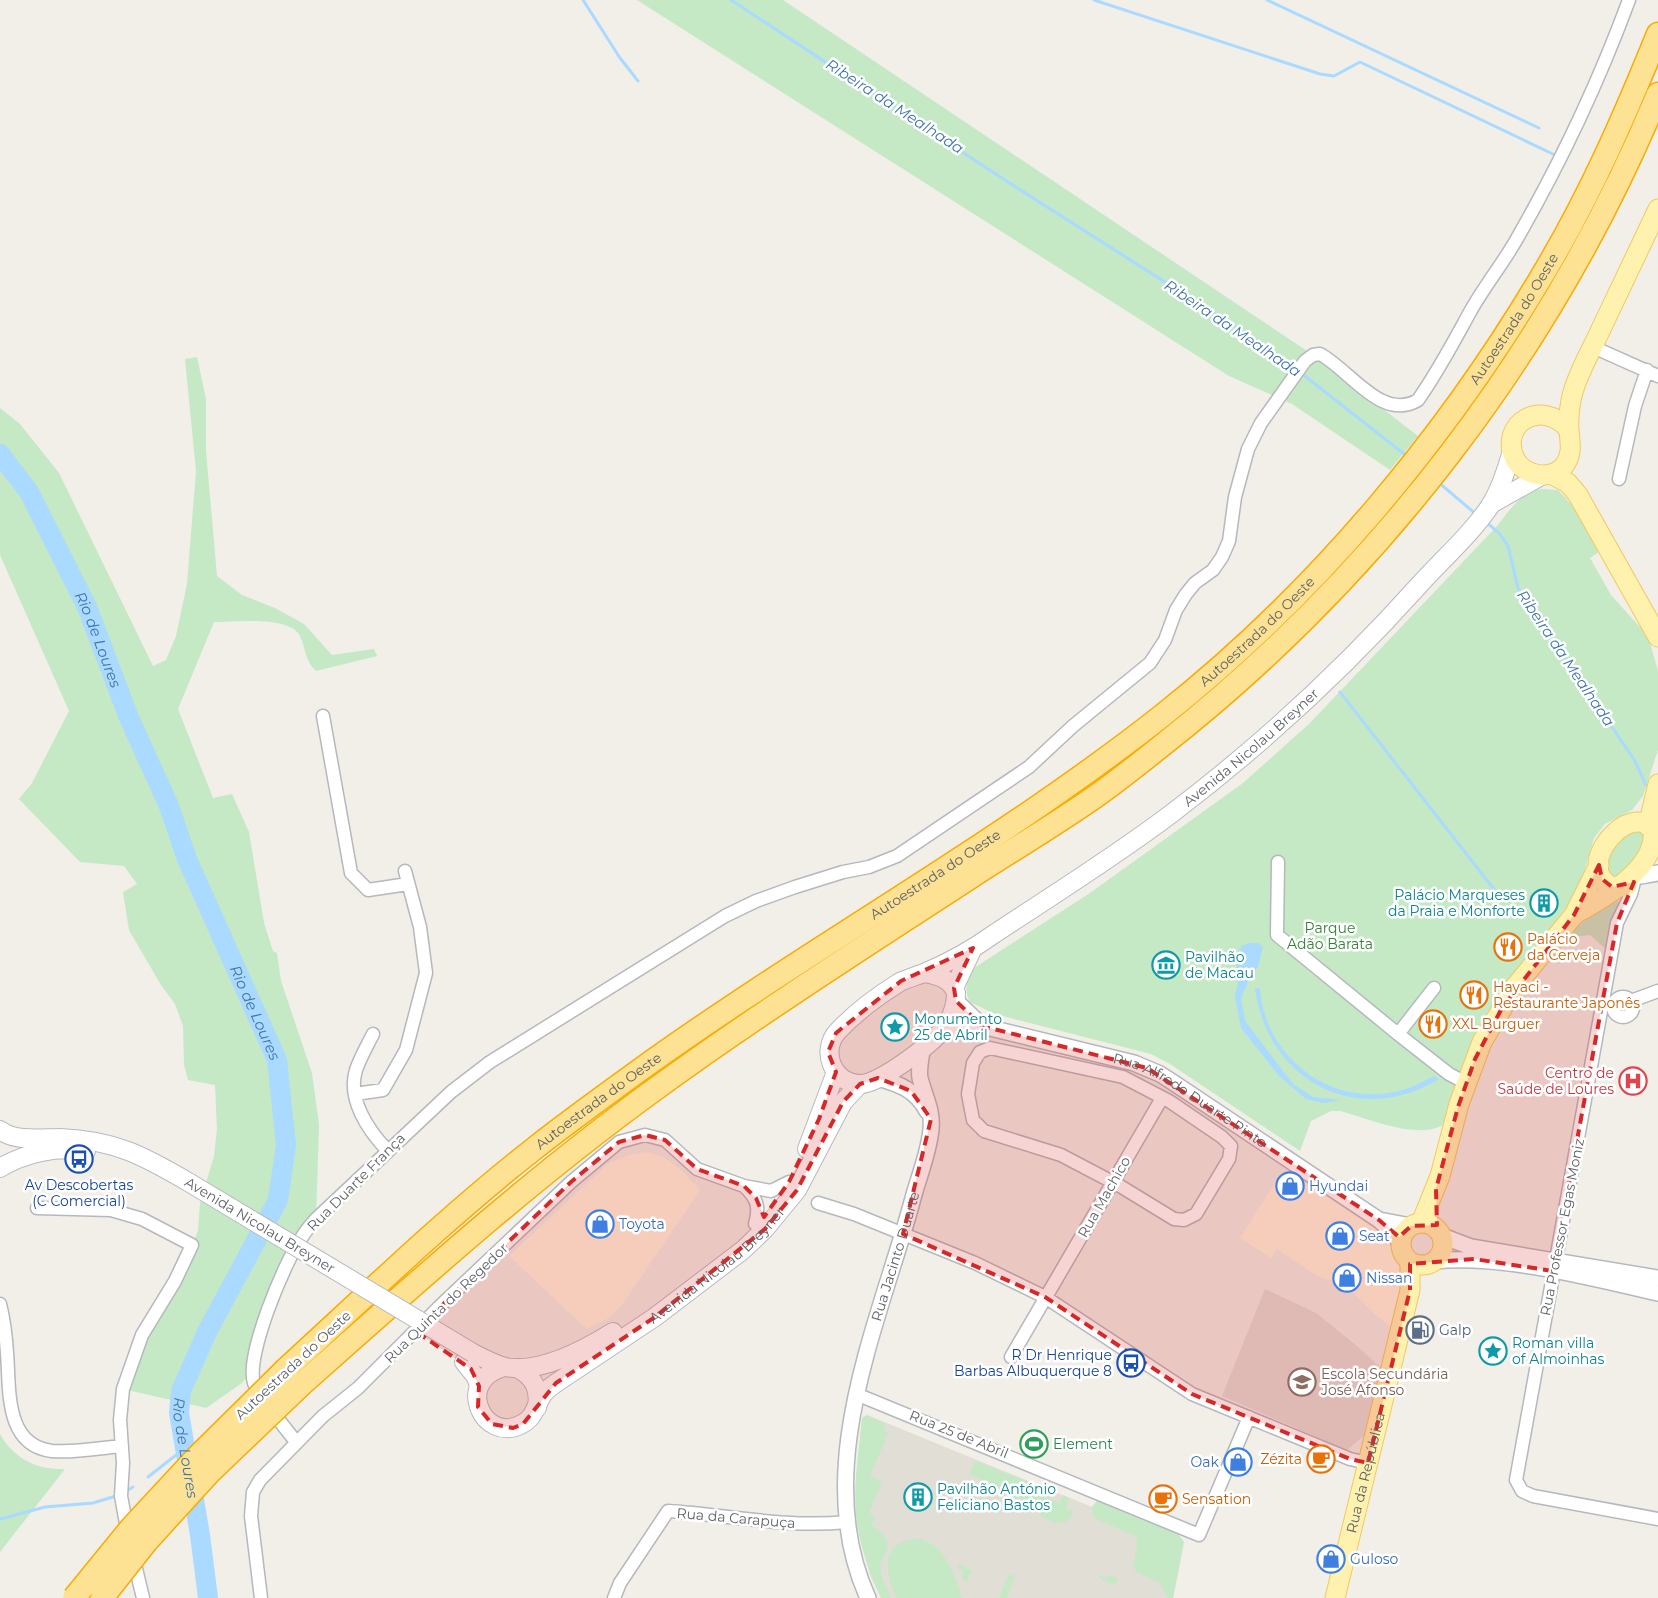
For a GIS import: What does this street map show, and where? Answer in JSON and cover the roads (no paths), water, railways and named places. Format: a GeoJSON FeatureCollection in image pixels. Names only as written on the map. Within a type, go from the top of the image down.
{"type":"FeatureCollection","features":[{"type":"Feature","properties":{"kind":"highway","name":"Autoestrada do Oeste"},"geometry":{"type":"LineString","coordinates":[[102,1598],[147,1541],[294,1376],[443,1226],[533,1150],[641,1070],[762,985],[991,837],[1089,770],[1165,714],[1236,652],[1331,560],[1404,476],[1430,442],[1504,337],[1550,264],[1627,110],[1658,34]]}},
{"type":"Feature","properties":{"kind":"highway","name":"Autoestrada do Oeste"},"geometry":{"type":"LineString","coordinates":[[74,1598],[131,1528],[195,1459],[294,1376],[555,1165],[655,1089],[827,971],[1101,793],[1188,725],[1253,669],[1334,590],[1421,491],[1492,399],[1561,290],[1627,164],[1658,94]]}},
{"type":"Feature","properties":{"kind":"main road"},"geometry":{"type":"LineString","coordinates":[[1549,415],[1572,392],[1658,208]]}},
{"type":"Feature","properties":{"kind":"main road"},"geometry":{"type":"LineString","coordinates":[[1547,474],[1562,468],[1570,452],[1572,442],[1569,430],[1572,392]]}},
{"type":"Feature","properties":{"kind":"main road"},"geometry":{"type":"LineString","coordinates":[[1569,430],[1559,420],[1549,415],[1530,416],[1521,422],[1513,435],[1512,451],[1523,468],[1533,473],[1547,474],[1568,483],[1578,495],[1658,636]]}},
{"type":"Feature","properties":{"kind":"main road","name":"Avenida Nicolau Breyner"},"geometry":{"type":"LineString","coordinates":[[940,1033],[922,1048],[878,1078],[860,1084],[843,1102],[796,1190],[765,1230],[742,1250],[655,1317],[556,1383],[544,1393],[531,1417],[518,1426],[502,1428],[492,1424],[484,1417],[478,1407],[477,1396],[479,1386],[489,1373],[511,1367],[548,1363],[603,1338],[692,1278],[755,1224],[789,1182],[819,1119],[836,1072],[828,1052],[830,1043],[836,1033],[891,988],[973,948],[1091,870],[1168,816],[1261,741],[1323,687],[1369,641],[1491,504],[1505,476],[1512,451]]}},
{"type":"Feature","properties":{"kind":"main road"},"geometry":{"type":"LineString","coordinates":[[1570,452],[1578,495]]}},
{"type":"Feature","properties":{"kind":"main road","name":"Avenida Nicolau Breyner"},"geometry":{"type":"LineString","coordinates":[[1491,504],[1547,474]]}},
{"type":"Feature","properties":{"kind":"main road"},"geometry":{"type":"LineString","coordinates":[[1574,915],[1640,879],[1652,861],[1656,845],[1649,831],[1658,785]]}},
{"type":"Feature","properties":{"kind":"main road"},"geometry":{"type":"LineString","coordinates":[[1428,1228],[1405,1231],[1405,1254],[1423,1266],[1432,1263],[1443,1252],[1428,1228],[1436,1189],[1466,1084],[1482,1042],[1515,987],[1574,915],[1584,898],[1607,840],[1621,828],[1649,831]]}},
{"type":"Feature","properties":{"kind":"main road"},"geometry":{"type":"LineString","coordinates":[[1598,865],[1602,879],[1606,884],[1619,887],[1640,879]]}},
{"type":"Feature","properties":{"kind":"main road"},"geometry":{"type":"LineString","coordinates":[[940,1033],[953,1011],[955,994],[973,948]]}},
{"type":"Feature","properties":{"kind":"main road"},"geometry":{"type":"LineString","coordinates":[[924,973],[936,975],[955,994]]}},
{"type":"Feature","properties":{"kind":"main road"},"geometry":{"type":"LineString","coordinates":[[836,1072],[850,1082],[860,1084]]}},
{"type":"Feature","properties":{"kind":"main road","name":"Avenida Nicolau Breyner"},"geometry":{"type":"LineString","coordinates":[[0,1130],[17,1137],[82,1139],[113,1145],[146,1157],[188,1188],[469,1358],[511,1367],[533,1380],[537,1388],[537,1408]]}},
{"type":"Feature","properties":{"kind":"main road","name":"Avenida Nicolau Breyner"},"geometry":{"type":"LineString","coordinates":[[0,1168],[33,1154],[82,1150],[111,1155],[188,1188]]}},
{"type":"Feature","properties":{"kind":"main road","name":"Rua da República"},"geometry":{"type":"LineString","coordinates":[[1335,1598],[1410,1290],[1405,1254]]}},
{"type":"Feature","properties":{"kind":"main road","name":"Rua da República"},"geometry":{"type":"LineString","coordinates":[[1410,1290],[1432,1263]]}},
{"type":"Feature","properties":{"kind":"main road","name":"Avenida Nicolau Breyner"},"geometry":{"type":"LineString","coordinates":[[469,1358],[479,1386]]}},
{"type":"Feature","properties":{"kind":"street","name":"Rua Duarte França"},"geometry":{"type":"LineString","coordinates":[[296,1442],[254,1385],[251,1372],[265,1319],[278,1283],[301,1238],[316,1218],[451,1092],[490,1062],[725,916],[756,901],[835,874],[869,867],[897,856],[1029,766],[1073,726],[1150,663],[1165,640],[1176,610],[1186,594],[1213,570],[1222,557],[1229,540],[1235,497],[1248,449],[1261,423],[1312,354],[1320,354],[1391,406],[1409,406],[1418,400],[1450,351],[1470,312],[1519,236],[1538,201],[1591,93],[1629,0]]}},
{"type":"Feature","properties":{"kind":"street"},"geometry":{"type":"LineString","coordinates":[[1593,347],[1652,373],[1619,479]]}},
{"type":"Feature","properties":{"kind":"street"},"geometry":{"type":"LineString","coordinates":[[323,716],[351,873],[368,890],[408,884]]}},
{"type":"Feature","properties":{"kind":"street"},"geometry":{"type":"LineString","coordinates":[[1278,862],[1277,935],[1398,1034],[1466,1084]]}},
{"type":"Feature","properties":{"kind":"street"},"geometry":{"type":"LineString","coordinates":[[355,1094],[383,1090],[406,1050],[426,973],[420,927],[404,871]]}},
{"type":"Feature","properties":{"kind":"street","name":"Rua Professor Egas Moniz"},"geometry":{"type":"LineString","coordinates":[[1640,879],[1617,923],[1594,1057],[1516,1471],[1518,1486],[1522,1491],[1533,1496],[1658,1519]]}},
{"type":"Feature","properties":{"kind":"street"},"geometry":{"type":"LineString","coordinates":[[1608,979],[1626,999],[1658,991]]}},
{"type":"Feature","properties":{"kind":"street"},"geometry":{"type":"LineString","coordinates":[[1398,1034],[1434,988]]}},
{"type":"Feature","properties":{"kind":"street","name":"Rua Alfredo Duarte Pinto"},"geometry":{"type":"LineString","coordinates":[[955,994],[982,1026]]}},
{"type":"Feature","properties":{"kind":"street","name":"Rua Alfredo Duarte Pinto"},"geometry":{"type":"LineString","coordinates":[[940,1033],[982,1026],[1134,1064],[1160,1074],[1379,1220],[1395,1234],[1405,1254]]}},
{"type":"Feature","properties":{"kind":"street"},"geometry":{"type":"LineString","coordinates":[[373,1034],[356,1071],[355,1094],[362,1116],[374,1136],[387,1150]]}},
{"type":"Feature","properties":{"kind":"street","name":"Rua Jacinto Duarte"},"geometry":{"type":"LineString","coordinates":[[868,1598],[855,1565],[847,1522],[847,1466],[856,1394],[865,1350],[902,1234],[928,1141],[931,1119],[928,1098],[920,1078],[922,1048]]}},
{"type":"Feature","properties":{"kind":"street"},"geometry":{"type":"LineString","coordinates":[[990,1048],[1123,1077],[1162,1098],[1222,1137],[1231,1146],[1229,1159],[1196,1214],[1184,1220],[1174,1219],[1112,1182],[1061,1156],[984,1131],[973,1120],[968,1094],[973,1063],[980,1052],[990,1048]]}},
{"type":"Feature","properties":{"kind":"street"},"geometry":{"type":"LineString","coordinates":[[878,1078],[911,1091],[921,1100],[931,1119]]}},
{"type":"Feature","properties":{"kind":"street","name":"Rua Machico"},"geometry":{"type":"LineString","coordinates":[[1011,1357],[1162,1098]]}},
{"type":"Feature","properties":{"kind":"street","name":"Rua Quinta do Regedor"},"geometry":{"type":"LineString","coordinates":[[261,1598],[251,1516],[252,1492],[260,1480],[322,1416],[358,1388],[439,1307],[571,1182],[619,1142],[645,1134],[665,1140],[697,1169],[744,1186],[771,1191],[789,1182]]}},
{"type":"Feature","properties":{"kind":"street"},"geometry":{"type":"LineString","coordinates":[[744,1186],[758,1203],[758,1215],[755,1224]]}},
{"type":"Feature","properties":{"kind":"street"},"geometry":{"type":"LineString","coordinates":[[818,1203],[975,1263],[1045,1297],[1192,1394],[1350,1459],[1368,1462]]}},
{"type":"Feature","properties":{"kind":"street"},"geometry":{"type":"LineString","coordinates":[[37,1208],[111,1210],[142,1219],[192,1245],[175,1281],[142,1335],[123,1389],[120,1420],[122,1446],[121,1496],[143,1598]]}},
{"type":"Feature","properties":{"kind":"street","name":"Rua Alfredo Duarte Pinto"},"geometry":{"type":"LineString","coordinates":[[1379,1220],[1428,1228],[1471,1247],[1554,1266]]}},
{"type":"Feature","properties":{"kind":"street"},"geometry":{"type":"LineString","coordinates":[[1432,1263],[1474,1259],[1658,1278]]}},
{"type":"Feature","properties":{"kind":"street"},"geometry":{"type":"LineString","coordinates":[[1554,1266],[1658,1292]]}},
{"type":"Feature","properties":{"kind":"street"},"geometry":{"type":"LineString","coordinates":[[0,1304],[6,1339],[12,1413],[20,1433],[31,1443],[50,1450],[82,1450],[122,1446]]}},
{"type":"Feature","properties":{"kind":"street","name":"Rua 25 de Abril"},"geometry":{"type":"LineString","coordinates":[[856,1394],[1199,1535],[1249,1417]]}},
{"type":"Feature","properties":{"kind":"street","name":"Rua da Carapuça"},"geometry":{"type":"LineString","coordinates":[[614,1598],[620,1583],[668,1511],[814,1525],[847,1522]]}},
{"type":"Feature","properties":{"kind":"water"},"geometry":{"type":"Polygon","coordinates":[[[1249,943],[1258,943],[1263,947],[1258,967],[1250,977],[1241,999],[1245,1021],[1293,1084],[1313,1097],[1340,1100],[1324,1103],[1306,1099],[1279,1076],[1241,1028],[1235,996],[1239,979],[1235,957],[1242,946],[1249,943]]]}},
{"type":"Feature","properties":{"kind":"water"},"geometry":{"type":"Polygon","coordinates":[[[1255,988],[1260,989],[1264,1011],[1272,1032],[1284,1050],[1299,1066],[1316,1079],[1336,1088],[1357,1093],[1380,1094],[1408,1088],[1434,1076],[1439,1079],[1408,1093],[1377,1099],[1348,1096],[1321,1087],[1297,1070],[1277,1048],[1263,1020],[1255,988]]]}},
{"type":"Feature","properties":{"kind":"waterway"},"geometry":{"type":"LineString","coordinates":[[583,0],[620,58],[638,81]]}},
{"type":"Feature","properties":{"kind":"waterway","name":"Ribeira da Mealhada"},"geometry":{"type":"LineString","coordinates":[[731,0],[1008,182],[1256,340],[1296,369]]}},
{"type":"Feature","properties":{"kind":"waterway"},"geometry":{"type":"LineString","coordinates":[[1094,0],[1320,74],[1334,76],[1360,62],[1557,156]]}},
{"type":"Feature","properties":{"kind":"waterway"},"geometry":{"type":"LineString","coordinates":[[1267,0],[1539,128]]}},
{"type":"Feature","properties":{"kind":"waterway","name":"Ribeira da Mealhada"},"geometry":{"type":"LineString","coordinates":[[1301,373],[1408,457]]}},
{"type":"Feature","properties":{"kind":"waterway","name":"Rio de Loures"},"geometry":{"type":"LineString","coordinates":[[0,454],[29,492],[87,607],[129,718],[169,806],[187,859],[277,1060],[286,1145],[278,1200],[207,1332],[181,1391],[179,1413],[200,1535],[208,1598]]}},
{"type":"Feature","properties":{"kind":"waterway","name":"Ribeira da Mealhada"},"geometry":{"type":"LineString","coordinates":[[1438,482],[1477,515]]}},
{"type":"Feature","properties":{"kind":"waterway","name":"Ribeira da Mealhada"},"geometry":{"type":"LineString","coordinates":[[1486,522],[1499,533],[1508,546],[1518,588],[1635,761],[1646,785]]}},
{"type":"Feature","properties":{"kind":"waterway"},"geometry":{"type":"LineString","coordinates":[[1340,692],[1500,897]]}},
{"type":"Feature","properties":{"kind":"waterway"},"geometry":{"type":"LineString","coordinates":[[148,1477],[185,1448]]}},
{"type":"Feature","properties":{"kind":"waterway"},"geometry":{"type":"LineString","coordinates":[[125,1492],[133,1487]]}},
{"type":"Feature","properties":{"kind":"waterway"},"geometry":{"type":"LineString","coordinates":[[0,1519],[45,1507],[93,1503],[116,1496]]}},
{"type":"Feature","properties":{"kind":"place","name":"Palácio Marqueses da Praia e Monforte"},"geometry":{"type":"Point","coordinates":[1544,903]}},
{"type":"Feature","properties":{"kind":"place","name":"Palácio da Cerveja"},"geometry":{"type":"Point","coordinates":[1508,947]}},
{"type":"Feature","properties":{"kind":"place","name":"Pavilhão de Macau"},"geometry":{"type":"Point","coordinates":[1166,965]}},
{"type":"Feature","properties":{"kind":"place","name":"Hayaci - Restaurante Japonês"},"geometry":{"type":"Point","coordinates":[1474,995]}},
{"type":"Feature","properties":{"kind":"place","name":"XXL Burguer"},"geometry":{"type":"Point","coordinates":[1433,1024]}},
{"type":"Feature","properties":{"kind":"place","name":"Monumento 25 de Abril"},"geometry":{"type":"Point","coordinates":[895,1027]}},
{"type":"Feature","properties":{"kind":"place","name":"Centro de Saúde de Loures"},"geometry":{"type":"Point","coordinates":[1633,1081]}},
{"type":"Feature","properties":{"kind":"place","name":"Av Descobertas (C Comercial)"},"geometry":{"type":"Point","coordinates":[79,1159]}},
{"type":"Feature","properties":{"kind":"place","name":"Hyundai"},"geometry":{"type":"Point","coordinates":[1290,1186]}},
{"type":"Feature","properties":{"kind":"place","name":"Toyota"},"geometry":{"type":"Point","coordinates":[600,1224]}},
{"type":"Feature","properties":{"kind":"place","name":"Seat"},"geometry":{"type":"Point","coordinates":[1340,1236]}},
{"type":"Feature","properties":{"kind":"place","name":"Nissan"},"geometry":{"type":"Point","coordinates":[1347,1278]}},
{"type":"Feature","properties":{"kind":"place","name":"Galp"},"geometry":{"type":"Point","coordinates":[1420,1330]}},
{"type":"Feature","properties":{"kind":"place","name":"Roman villa of Almoinhas"},"geometry":{"type":"Point","coordinates":[1493,1351]}},
{"type":"Feature","properties":{"kind":"place","name":"R Dr Henrique Barbas Albuquerque 8"},"geometry":{"type":"Point","coordinates":[1131,1363]}},
{"type":"Feature","properties":{"kind":"place","name":"Escola Secundária José Afonso"},"geometry":{"type":"Point","coordinates":[1302,1382]}},
{"type":"Feature","properties":{"kind":"place","name":"Element"},"geometry":{"type":"Point","coordinates":[1034,1444]}},
{"type":"Feature","properties":{"kind":"place","name":"Zézita"},"geometry":{"type":"Point","coordinates":[1321,1459]}},
{"type":"Feature","properties":{"kind":"place","name":"Oak"},"geometry":{"type":"Point","coordinates":[1238,1462]}},
{"type":"Feature","properties":{"kind":"place","name":"Pavilhão António Feliciano Bastos"},"geometry":{"type":"Point","coordinates":[918,1497]}},
{"type":"Feature","properties":{"kind":"place","name":"Sensation"},"geometry":{"type":"Point","coordinates":[1163,1499]}},
{"type":"Feature","properties":{"kind":"place","name":"Guloso"},"geometry":{"type":"Point","coordinates":[1331,1559]}},
{"type":"Feature","properties":{"kind":"park label","name":"Parque Adão Barata"},"geometry":{"type":"Point","coordinates":[1330,936]}}]}
